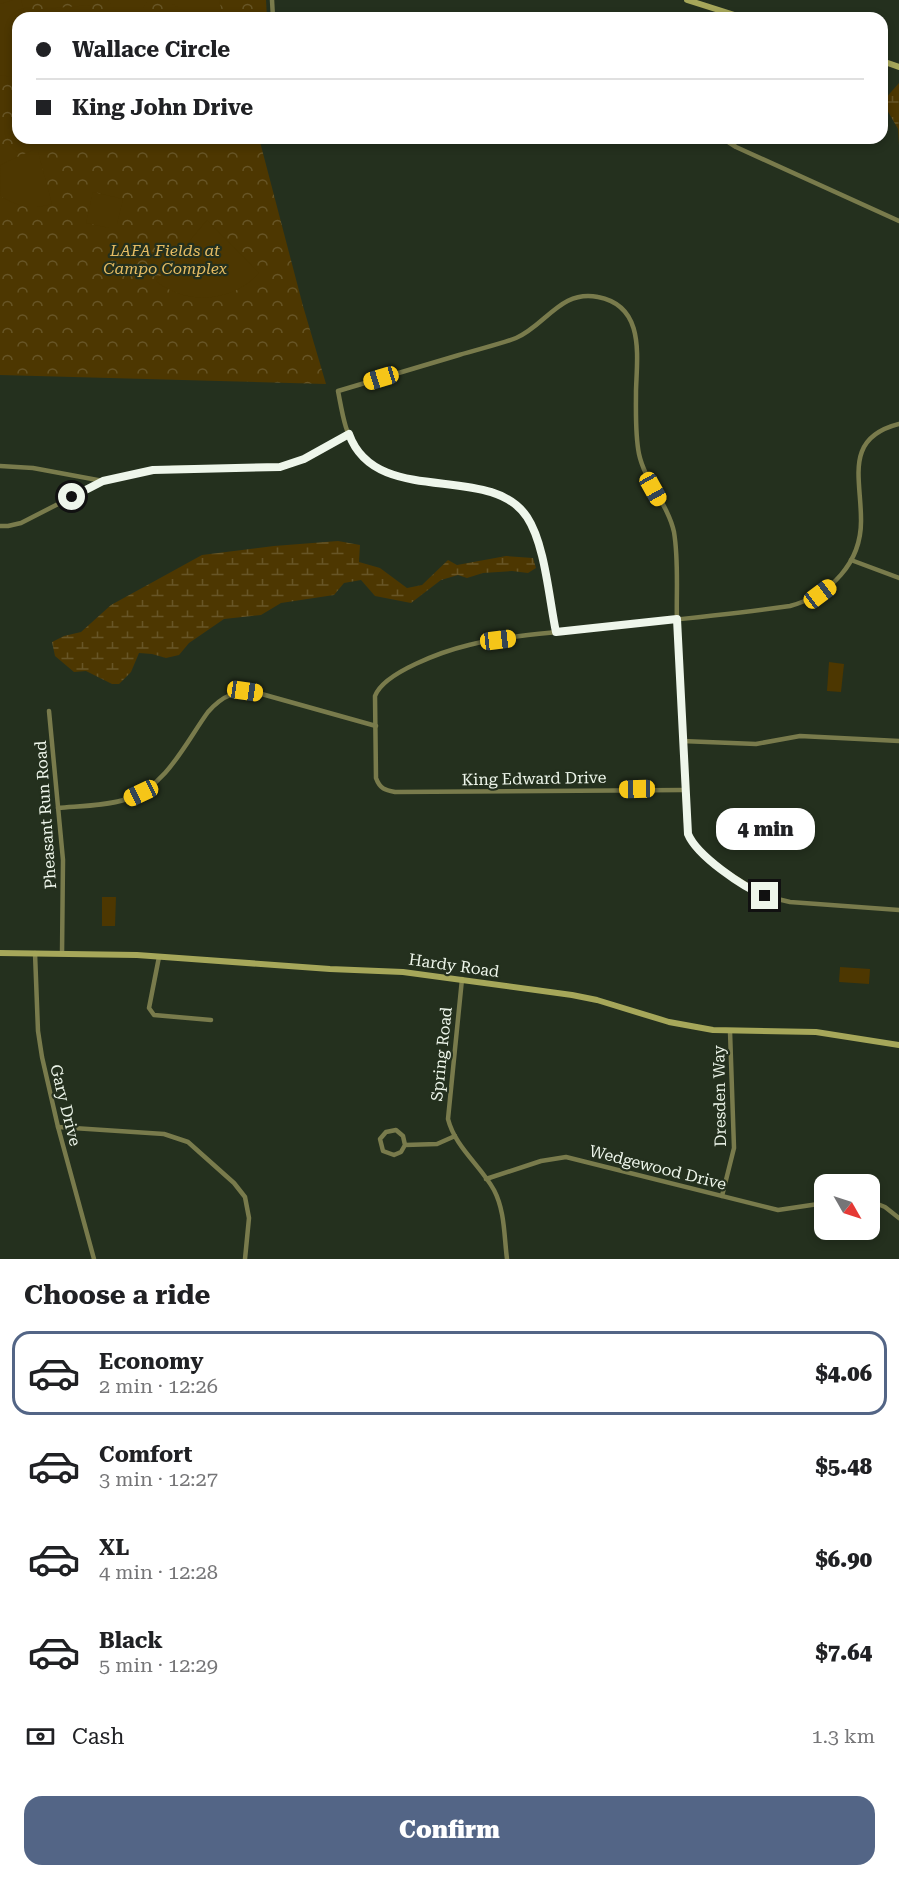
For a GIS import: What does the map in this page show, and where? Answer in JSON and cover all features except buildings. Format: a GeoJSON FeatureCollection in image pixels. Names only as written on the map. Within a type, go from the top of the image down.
{"type":"FeatureCollection","features":[{"type":"Feature","properties":{"kind":"street"},"geometry":{"type":"LineString","coordinates":[[687,0],[717,12]]}},
{"type":"Feature","properties":{"kind":"street"},"geometry":{"type":"LineString","coordinates":[[731,144],[899,221]]}},
{"type":"Feature","properties":{"kind":"street"},"geometry":{"type":"LineString","coordinates":[[556,632],[536,532],[518,506],[497,494],[378,469],[358,453],[349,434],[338,391],[516,338],[561,304],[574,298],[594,296],[617,305],[630,320],[637,338],[639,453],[644,472],[673,529],[676,548],[684,790],[688,834],[697,850],[760,894],[790,902],[899,910]]}},
{"type":"Feature","properties":{"kind":"street"},"geometry":{"type":"LineString","coordinates":[[58,808],[128,799],[149,788],[164,774],[208,712],[217,702],[233,693],[245,691],[258,693],[376,726],[375,696],[381,685],[431,658],[467,645],[556,632],[778,608],[803,603],[836,583],[851,560],[861,527],[857,476],[859,461],[866,445],[876,434],[899,424]]}},
{"type":"Feature","properties":{"kind":"street"},"geometry":{"type":"LineString","coordinates":[[0,526],[21,523],[103,481],[172,468],[280,467],[304,459],[349,434]]}},
{"type":"Feature","properties":{"kind":"street"},"geometry":{"type":"LineString","coordinates":[[0,466],[33,468],[103,481]]}},
{"type":"Feature","properties":{"kind":"street"},"geometry":{"type":"LineString","coordinates":[[851,560],[899,578]]}},
{"type":"Feature","properties":{"kind":"street","name":"Pheasant Run Road"},"geometry":{"type":"LineString","coordinates":[[49,711],[63,860],[62,954]]}},
{"type":"Feature","properties":{"kind":"street","name":"King Edward Drive"},"geometry":{"type":"LineString","coordinates":[[376,726],[376,778],[383,790],[395,792],[684,790]]}},
{"type":"Feature","properties":{"kind":"street"},"geometry":{"type":"LineString","coordinates":[[682,741],[756,744],[800,736],[899,741]]}},
{"type":"Feature","properties":{"kind":"street","name":"Hardy Road"},"geometry":{"type":"LineString","coordinates":[[0,953],[205,958],[324,969],[403,972],[572,995],[597,1000],[669,1022],[713,1030],[829,1033],[899,1045]]}},
{"type":"Feature","properties":{"kind":"street","name":"Gary Drive"},"geometry":{"type":"LineString","coordinates":[[35,953],[38,1031],[58,1126],[94,1259]]}},
{"type":"Feature","properties":{"kind":"street"},"geometry":{"type":"LineString","coordinates":[[159,957],[149,1008],[151,1012],[154,1015],[211,1020]]}},
{"type":"Feature","properties":{"kind":"street","name":"Spring Road"},"geometry":{"type":"LineString","coordinates":[[462,979],[447,1112],[449,1125],[496,1194],[502,1212],[507,1259]]}},
{"type":"Feature","properties":{"kind":"street","name":"Dresden Way"},"geometry":{"type":"LineString","coordinates":[[722,1196],[734,1148],[730,1031]]}},
{"type":"Feature","properties":{"kind":"street"},"geometry":{"type":"LineString","coordinates":[[58,1126],[164,1134],[188,1142],[234,1183],[245,1197],[249,1218],[245,1259]]}},
{"type":"Feature","properties":{"kind":"street"},"geometry":{"type":"LineString","coordinates":[[396,1130],[403,1136],[405,1145],[399,1153],[389,1154],[382,1149],[380,1139],[386,1131],[396,1130]]}},
{"type":"Feature","properties":{"kind":"street"},"geometry":{"type":"LineString","coordinates":[[405,1145],[437,1144],[455,1136]]}},
{"type":"Feature","properties":{"kind":"street","name":"Wedgewood Drive"},"geometry":{"type":"LineString","coordinates":[[486,1179],[541,1161],[566,1157],[778,1210],[814,1205]]}},
{"type":"Feature","properties":{"kind":"street"},"geometry":{"type":"LineString","coordinates":[[880,1206],[899,1218]]}},
{"type":"Feature","properties":{"kind":"green space","name":"LAFA Fields at Campo Complex"},"geometry":{"type":"Polygon","coordinates":[[[0,0],[266,0],[267,12],[12,12],[12,144],[261,144],[326,384],[0,375],[0,0]]]}},
{"type":"Feature","properties":{"kind":"green space"},"geometry":{"type":"Polygon","coordinates":[[[21,0],[24,12],[12,12],[12,77],[0,75],[0,4],[21,0]]]}},
{"type":"Feature","properties":{"kind":"green space"},"geometry":{"type":"Polygon","coordinates":[[[108,0],[148,0],[141,12],[117,12],[108,0]]]}},
{"type":"Feature","properties":{"kind":"green space"},"geometry":{"type":"Polygon","coordinates":[[[168,0],[219,0],[222,12],[187,12],[168,0]]]}},
{"type":"Feature","properties":{"kind":"green space"},"geometry":{"type":"Polygon","coordinates":[[[90,5],[91,12],[37,12],[45,9],[90,5]]]}},
{"type":"Feature","properties":{"kind":"green space"},"geometry":{"type":"Polygon","coordinates":[[[899,83],[899,145],[898,129],[888,112],[888,95],[899,83]]]}},
{"type":"Feature","properties":{"kind":"green space"},"geometry":{"type":"Polygon","coordinates":[[[37,148],[52,204],[38,207],[26,206],[1,197],[0,165],[37,148]]]}},
{"type":"Feature","properties":{"kind":"green space"},"geometry":{"type":"Polygon","coordinates":[[[93,192],[123,199],[117,224],[109,228],[86,223],[93,192]]]}},
{"type":"Feature","properties":{"kind":"green space"},"geometry":{"type":"Polygon","coordinates":[[[207,220],[259,273],[236,290],[209,297],[181,294],[156,281],[207,220]]]}},
{"type":"Feature","properties":{"kind":"green space"},"geometry":{"type":"Polygon","coordinates":[[[338,541],[360,545],[359,562],[380,568],[407,588],[422,585],[448,560],[457,565],[506,556],[533,558],[536,568],[528,573],[512,571],[483,573],[467,578],[458,575],[441,580],[411,603],[375,596],[361,580],[344,583],[334,595],[281,603],[261,615],[224,619],[189,643],[179,655],[166,658],[139,653],[131,672],[119,684],[112,684],[86,671],[74,672],[55,656],[52,642],[81,632],[111,605],[202,555],[338,541]]]}},
{"type":"Feature","properties":{"kind":"green space"},"geometry":{"type":"Polygon","coordinates":[[[829,662],[844,664],[841,692],[827,691],[829,662]]]}},
{"type":"Feature","properties":{"kind":"green space"},"geometry":{"type":"Polygon","coordinates":[[[102,897],[116,897],[115,926],[102,926],[102,897]]]}},
{"type":"Feature","properties":{"kind":"green space"},"geometry":{"type":"Polygon","coordinates":[[[840,967],[870,969],[869,984],[839,982],[840,967]]]}},
{"type":"Feature","properties":{"kind":"route"},"geometry":{"type":"LineString","coordinates":[[72,497],[103,481],[153,470],[280,467],[304,459],[349,434],[358,453],[378,469],[397,475],[484,490],[508,499],[527,516],[536,532],[556,632],[677,619],[688,834],[697,850],[707,859],[765,896]]}}]}
